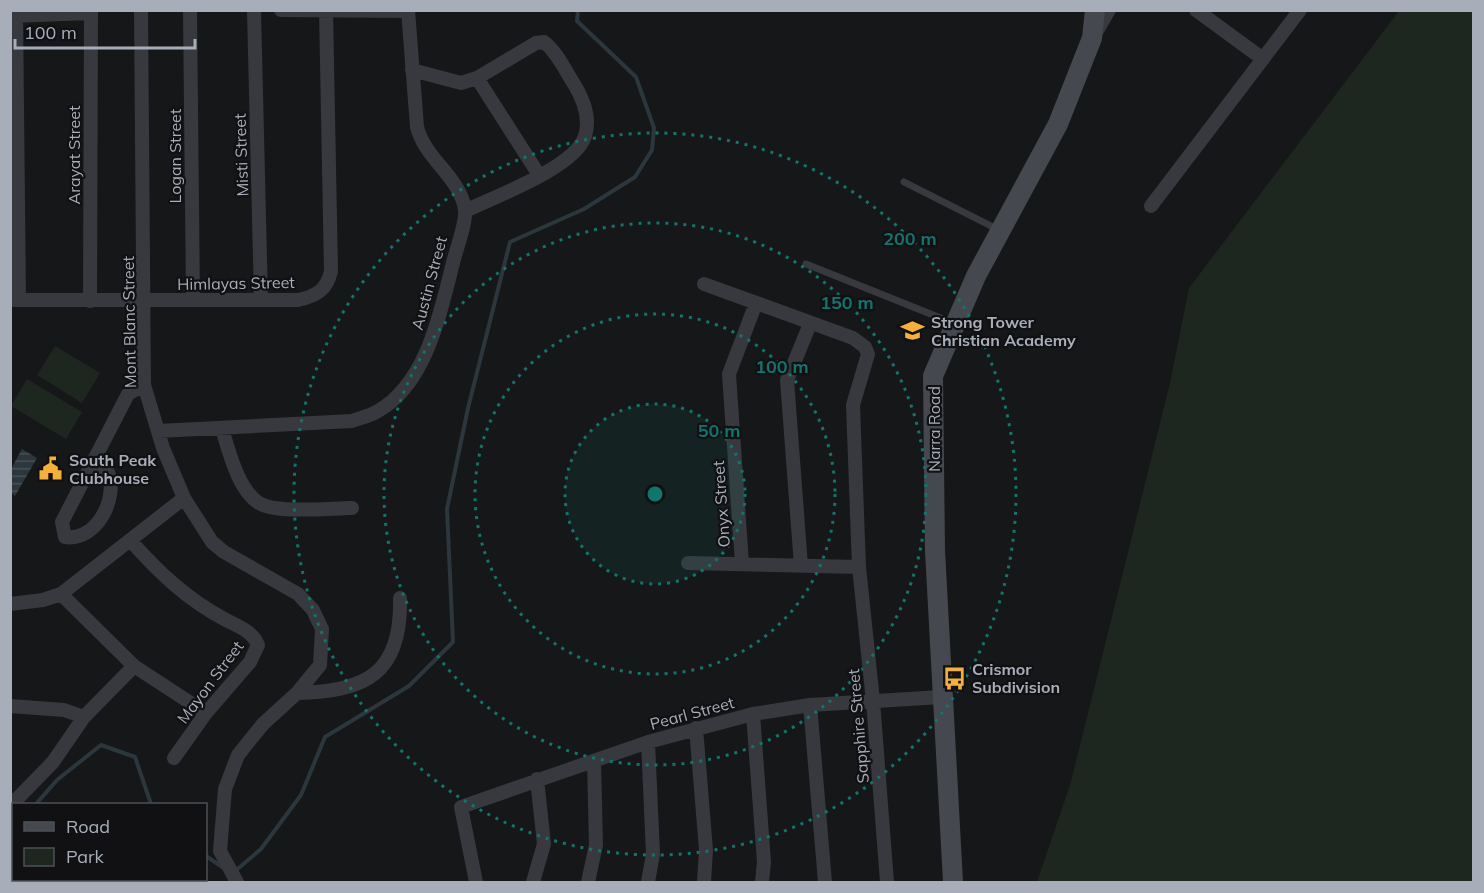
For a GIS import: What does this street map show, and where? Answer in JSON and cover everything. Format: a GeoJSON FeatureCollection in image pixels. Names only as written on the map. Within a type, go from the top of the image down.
{"type":"FeatureCollection","features":[{"type":"Feature","properties":{"kind":"street","name":"Mont Blanc Street"},"geometry":{"type":"LineString","coordinates":[[141,10],[144,385],[158,431],[184,498],[212,542],[224,552],[298,594],[313,610],[322,629],[320,665],[297,693],[263,724],[238,755],[225,789],[220,851],[237,882]]}},
{"type":"Feature","properties":{"kind":"street","name":"Logan Street"},"geometry":{"type":"LineString","coordinates":[[190,10],[193,300]]}},
{"type":"Feature","properties":{"kind":"street","name":"Misti Street"},"geometry":{"type":"LineString","coordinates":[[254,10],[261,300]]}},
{"type":"Feature","properties":{"kind":"street"},"geometry":{"type":"LineString","coordinates":[[280,10],[408,11],[412,70],[417,127],[420,140],[458,189],[465,211],[539,175],[568,158],[580,148],[586,136],[586,110],[583,98],[555,53],[544,42],[536,43],[477,78],[453,83],[412,70]]}},
{"type":"Feature","properties":{"kind":"street","name":"Narra Road"},"geometry":{"type":"LineString","coordinates":[[953,882],[935,551],[933,376],[976,276],[1058,124],[1092,38],[1095,10]]}},
{"type":"Feature","properties":{"kind":"street"},"geometry":{"type":"LineString","coordinates":[[1092,38],[1109,10]]}},
{"type":"Feature","properties":{"kind":"street"},"geometry":{"type":"LineString","coordinates":[[1196,10],[1263,59]]}},
{"type":"Feature","properties":{"kind":"street"},"geometry":{"type":"LineString","coordinates":[[1151,206],[1300,10]]}},
{"type":"Feature","properties":{"kind":"street","name":"Himlayas Street"},"geometry":{"type":"LineString","coordinates":[[15,300],[261,300],[312,297],[323,290],[329,280],[326,11]]}},
{"type":"Feature","properties":{"kind":"street"},"geometry":{"type":"LineString","coordinates":[[15,300],[14,14],[91,12]]}},
{"type":"Feature","properties":{"kind":"street","name":"Arayat Street"},"geometry":{"type":"LineString","coordinates":[[90,300],[91,12]]}},
{"type":"Feature","properties":{"kind":"street"},"geometry":{"type":"LineString","coordinates":[[477,78],[539,175]]}},
{"type":"Feature","properties":{"kind":"street","name":"Austin Street"},"geometry":{"type":"LineString","coordinates":[[158,431],[352,421],[378,411],[400,393],[419,365],[435,332],[465,211]]}},
{"type":"Feature","properties":{"kind":"street"},"geometry":{"type":"LineString","coordinates":[[704,284],[810,324],[787,380],[801,566]]}},
{"type":"Feature","properties":{"kind":"street","name":"Onyx Street"},"geometry":{"type":"LineString","coordinates":[[742,564],[729,374],[756,303]]}},
{"type":"Feature","properties":{"kind":"street","name":"Sapphire Street"},"geometry":{"type":"LineString","coordinates":[[810,324],[859,341],[868,354],[853,405],[859,567],[873,701],[887,882]]}},
{"type":"Feature","properties":{"kind":"street"},"geometry":{"type":"LineString","coordinates":[[93,464],[107,470],[111,477],[106,510],[97,524],[85,534],[74,538],[65,537],[62,522],[128,394],[144,385]]}},
{"type":"Feature","properties":{"kind":"street"},"geometry":{"type":"LineString","coordinates":[[222,429],[244,484],[251,496],[261,504],[281,507],[352,508]]}},
{"type":"Feature","properties":{"kind":"street"},"geometry":{"type":"LineString","coordinates":[[10,604],[43,600],[60,594],[184,498]]}},
{"type":"Feature","properties":{"kind":"street","name":"Mayon Street"},"geometry":{"type":"LineString","coordinates":[[130,540],[163,577],[204,608],[254,635],[258,645],[250,662],[206,713],[174,758]]}},
{"type":"Feature","properties":{"kind":"street"},"geometry":{"type":"LineString","coordinates":[[688,563],[859,567]]}},
{"type":"Feature","properties":{"kind":"street"},"geometry":{"type":"LineString","coordinates":[[60,594],[134,666],[206,713]]}},
{"type":"Feature","properties":{"kind":"street"},"geometry":{"type":"LineString","coordinates":[[297,693],[347,687],[368,680],[384,667],[397,644],[401,621],[400,598]]}},
{"type":"Feature","properties":{"kind":"street"},"geometry":{"type":"LineString","coordinates":[[10,801],[18,798],[53,762],[84,717],[134,666]]}},
{"type":"Feature","properties":{"kind":"street","name":"Pearl Street"},"geometry":{"type":"LineString","coordinates":[[476,882],[461,807],[648,742],[753,714],[810,705],[942,697]]}},
{"type":"Feature","properties":{"kind":"street"},"geometry":{"type":"LineString","coordinates":[[810,705],[825,882]]}},
{"type":"Feature","properties":{"kind":"street"},"geometry":{"type":"LineString","coordinates":[[10,706],[64,710],[84,717]]}},
{"type":"Feature","properties":{"kind":"street"},"geometry":{"type":"LineString","coordinates":[[753,714],[764,862],[762,882]]}},
{"type":"Feature","properties":{"kind":"street"},"geometry":{"type":"LineString","coordinates":[[696,728],[706,850],[704,882]]}},
{"type":"Feature","properties":{"kind":"street"},"geometry":{"type":"LineString","coordinates":[[648,742],[653,854],[648,882]]}},
{"type":"Feature","properties":{"kind":"street"},"geometry":{"type":"LineString","coordinates":[[588,882],[596,845],[594,761]]}},
{"type":"Feature","properties":{"kind":"street"},"geometry":{"type":"LineString","coordinates":[[533,882],[544,844],[537,779]]}},
{"type":"Feature","properties":{"kind":"lane"},"geometry":{"type":"LineString","coordinates":[[904,182],[1002,231]]}},
{"type":"Feature","properties":{"kind":"lane"},"geometry":{"type":"LineString","coordinates":[[806,264],[955,324]]}},
{"type":"Feature","properties":{"kind":"green space"},"geometry":{"type":"Polygon","coordinates":[[[1399,11],[1473,11],[1473,882],[1037,882],[1071,782],[1170,383],[1189,288],[1399,11]]]}},
{"type":"Feature","properties":{"kind":"green space"},"geometry":{"type":"Polygon","coordinates":[[[55,346],[100,373],[82,403],[37,375],[55,346]]]}},
{"type":"Feature","properties":{"kind":"green space"},"geometry":{"type":"Polygon","coordinates":[[[27,379],[82,412],[66,439],[11,406],[27,379]]]}},
{"type":"Feature","properties":{"kind":"shaded area"},"geometry":{"type":"Polygon","coordinates":[[[22,449],[37,458],[15,496],[11,493],[11,469],[22,449]]]}},
{"type":"Feature","properties":{"kind":"waterway"},"geometry":{"type":"LineString","coordinates":[[234,872],[261,849],[301,795],[325,737],[409,686],[453,642],[447,509],[468,408],[510,242],[584,209],[635,177],[652,150],[654,128],[636,77],[577,21],[578,10]]}},
{"type":"Feature","properties":{"kind":"waterway"},"geometry":{"type":"LineString","coordinates":[[37,803],[57,780],[101,745],[135,757],[151,803]]}},
{"type":"Feature","properties":{"kind":"waterway"},"geometry":{"type":"LineString","coordinates":[[207,857],[225,869]]}},
{"type":"Feature","properties":{"kind":"place","name":"Strong Tower Christian Academy"},"geometry":{"type":"Point","coordinates":[913,331]}},
{"type":"Feature","properties":{"kind":"place","name":"South Peak Clubhouse"},"geometry":{"type":"Point","coordinates":[51,469]}},
{"type":"Feature","properties":{"kind":"place","name":"Crismor Subdivision"},"geometry":{"type":"Point","coordinates":[954,678]}}]}
